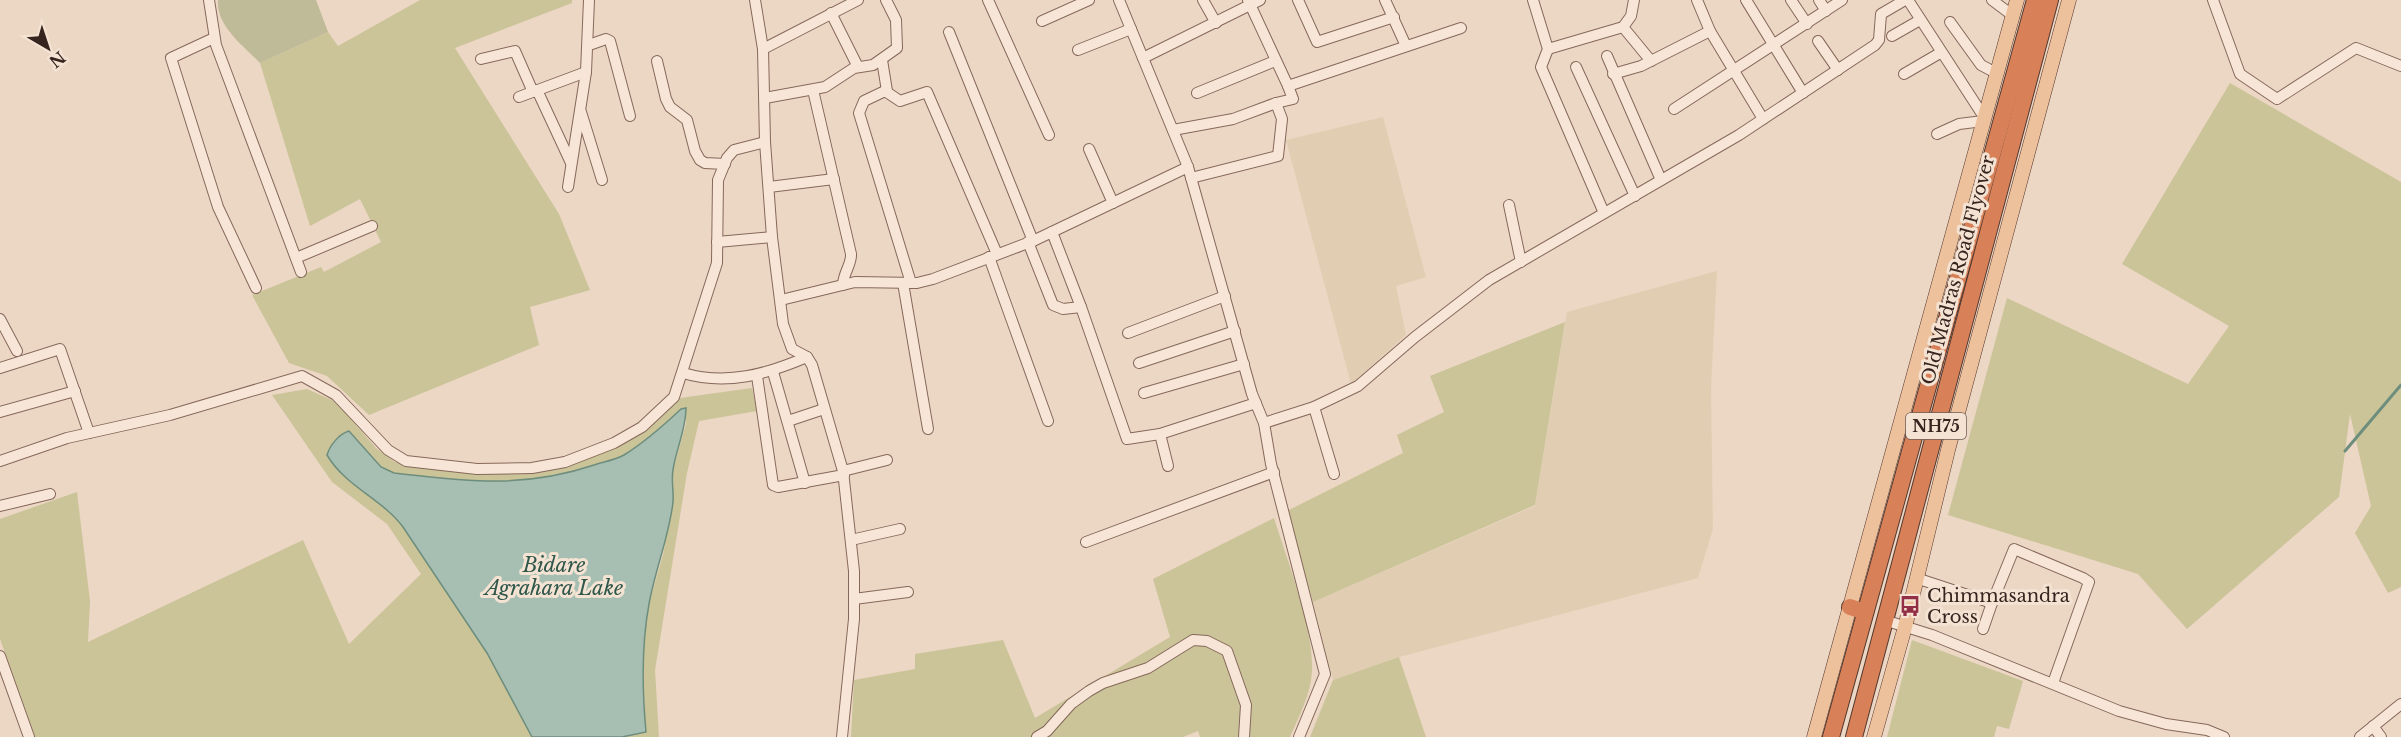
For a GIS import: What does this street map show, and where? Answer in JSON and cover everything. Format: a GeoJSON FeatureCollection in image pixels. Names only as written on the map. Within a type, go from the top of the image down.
{"type":"FeatureCollection","features":[{"type":"Feature","properties":{"kind":"highway","name":"Old Madras Road Flyover"},"geometry":{"type":"LineString","coordinates":[[1884,620],[1981,230],[2035,0]]}},
{"type":"Feature","properties":{"kind":"highway","name":"Old Madras Road Flyover"},"geometry":{"type":"LineString","coordinates":[[1858,609],[1981,230],[2050,0]]}},
{"type":"Feature","properties":{"kind":"highway","name":"NH75"},"geometry":{"type":"LineString","coordinates":[[1831,737],[1858,609]]}},
{"type":"Feature","properties":{"kind":"highway","name":"NH75"},"geometry":{"type":"LineString","coordinates":[[1854,737],[1884,620]]}},
{"type":"Feature","properties":{"kind":"main road"},"geometry":{"type":"LineString","coordinates":[[1814,737],[1858,609],[1996,73],[2017,0]]}},
{"type":"Feature","properties":{"kind":"main road"},"geometry":{"type":"LineString","coordinates":[[1874,737],[1905,627],[1948,450],[2069,0]]}},
{"type":"Feature","properties":{"kind":"street"},"geometry":{"type":"LineString","coordinates":[[209,0],[214,38],[301,272]]}},
{"type":"Feature","properties":{"kind":"street"},"geometry":{"type":"LineString","coordinates":[[568,187],[586,72],[589,45],[589,0]]}},
{"type":"Feature","properties":{"kind":"street"},"geometry":{"type":"LineString","coordinates":[[763,49],[858,0]]}},
{"type":"Feature","properties":{"kind":"street"},"geometry":{"type":"LineString","coordinates":[[765,98],[825,87],[858,67],[873,66],[882,60],[899,44],[896,20],[886,0]]}},
{"type":"Feature","properties":{"kind":"street"},"geometry":{"type":"LineString","coordinates":[[988,0],[1049,135]]}},
{"type":"Feature","properties":{"kind":"street"},"geometry":{"type":"LineString","coordinates":[[1042,21],[1089,0]]}},
{"type":"Feature","properties":{"kind":"street"},"geometry":{"type":"LineString","coordinates":[[1119,0],[1190,172],[1234,331],[1264,423],[1274,472],[1325,674],[1299,737]]}},
{"type":"Feature","properties":{"kind":"street"},"geometry":{"type":"LineString","coordinates":[[1203,0],[1216,23]]}},
{"type":"Feature","properties":{"kind":"street"},"geometry":{"type":"LineString","coordinates":[[1298,0],[1317,42],[1394,17]]}},
{"type":"Feature","properties":{"kind":"street"},"geometry":{"type":"LineString","coordinates":[[1386,0],[1406,46]]}},
{"type":"Feature","properties":{"kind":"street"},"geometry":{"type":"LineString","coordinates":[[1533,0],[1548,49],[1541,67],[1604,213]]}},
{"type":"Feature","properties":{"kind":"street"},"geometry":{"type":"LineString","coordinates":[[1548,49],[1623,27],[1631,16],[1634,0]]}},
{"type":"Feature","properties":{"kind":"street"},"geometry":{"type":"LineString","coordinates":[[1697,0],[1710,31],[1763,119]]}},
{"type":"Feature","properties":{"kind":"street"},"geometry":{"type":"LineString","coordinates":[[1746,0],[1803,93]]}},
{"type":"Feature","properties":{"kind":"street"},"geometry":{"type":"LineString","coordinates":[[1791,0],[1807,24]]}},
{"type":"Feature","properties":{"kind":"street"},"geometry":{"type":"LineString","coordinates":[[1819,0],[1826,11]]}},
{"type":"Feature","properties":{"kind":"street"},"geometry":{"type":"LineString","coordinates":[[1674,110],[1842,0]]}},
{"type":"Feature","properties":{"kind":"street"},"geometry":{"type":"LineString","coordinates":[[1264,423],[1314,407],[1358,386],[1470,294],[1763,119],[1838,70],[1878,43],[1881,14],[1906,0],[1984,119],[1959,124],[1937,134]]}},
{"type":"Feature","properties":{"kind":"street"},"geometry":{"type":"LineString","coordinates":[[1992,0],[2012,15]]}},
{"type":"Feature","properties":{"kind":"street"},"geometry":{"type":"LineString","coordinates":[[2213,0],[2240,74],[2277,99],[2356,48],[2401,66]]}},
{"type":"Feature","properties":{"kind":"street"},"geometry":{"type":"LineString","coordinates":[[759,1],[763,49],[765,142],[772,237],[781,300],[789,344],[795,351],[807,357],[812,365],[844,473],[854,599],[842,737]]}},
{"type":"Feature","properties":{"kind":"street"},"geometry":{"type":"LineString","coordinates":[[1143,58],[1216,23],[1253,2],[1275,61],[1293,99],[1233,119],[1173,130]]}},
{"type":"Feature","properties":{"kind":"street"},"geometry":{"type":"LineString","coordinates":[[831,13],[858,67]]}},
{"type":"Feature","properties":{"kind":"street"},"geometry":{"type":"LineString","coordinates":[[1892,36],[1920,20]]}},
{"type":"Feature","properties":{"kind":"street"},"geometry":{"type":"LineString","coordinates":[[1950,22],[1981,65],[1996,73]]}},
{"type":"Feature","properties":{"kind":"street"},"geometry":{"type":"LineString","coordinates":[[1623,27],[1651,61]]}},
{"type":"Feature","properties":{"kind":"street"},"geometry":{"type":"LineString","coordinates":[[1288,86],[1461,28]]}},
{"type":"Feature","properties":{"kind":"street"},"geometry":{"type":"LineString","coordinates":[[1078,50],[1131,29]]}},
{"type":"Feature","properties":{"kind":"street"},"geometry":{"type":"LineString","coordinates":[[1613,74],[1628,71],[1651,61],[1710,31]]}},
{"type":"Feature","properties":{"kind":"street"},"geometry":{"type":"LineString","coordinates":[[949,32],[1031,242],[1053,305],[1062,309],[1081,307]]}},
{"type":"Feature","properties":{"kind":"street"},"geometry":{"type":"LineString","coordinates":[[214,38],[171,58],[218,207],[256,288]]}},
{"type":"Feature","properties":{"kind":"street"},"geometry":{"type":"LineString","coordinates":[[589,45],[606,39],[610,41],[630,116]]}},
{"type":"Feature","properties":{"kind":"street"},"geometry":{"type":"LineString","coordinates":[[1818,41],[1838,70]]}},
{"type":"Feature","properties":{"kind":"street"},"geometry":{"type":"LineString","coordinates":[[481,59],[515,51],[572,164]]}},
{"type":"Feature","properties":{"kind":"street"},"geometry":{"type":"LineString","coordinates":[[1904,74],[1940,52]]}},
{"type":"Feature","properties":{"kind":"street"},"geometry":{"type":"LineString","coordinates":[[1606,56],[1661,180]]}},
{"type":"Feature","properties":{"kind":"street"},"geometry":{"type":"LineString","coordinates":[[882,60],[887,91],[900,101],[927,92],[993,256],[1048,421]]}},
{"type":"Feature","properties":{"kind":"street"},"geometry":{"type":"LineString","coordinates":[[657,61],[666,99],[670,107],[687,120],[695,151],[700,160],[705,163],[724,164]]}},
{"type":"Feature","properties":{"kind":"street"},"geometry":{"type":"LineString","coordinates":[[1197,93],[1275,61]]}},
{"type":"Feature","properties":{"kind":"street"},"geometry":{"type":"LineString","coordinates":[[1576,67],[1635,196]]}},
{"type":"Feature","properties":{"kind":"street"},"geometry":{"type":"LineString","coordinates":[[519,97],[586,72]]}},
{"type":"Feature","properties":{"kind":"street"},"geometry":{"type":"LineString","coordinates":[[813,90],[851,260],[844,272],[843,285]]}},
{"type":"Feature","properties":{"kind":"street"},"geometry":{"type":"LineString","coordinates":[[887,91],[864,101],[859,113],[907,283],[928,429]]}},
{"type":"Feature","properties":{"kind":"street"},"geometry":{"type":"LineString","coordinates":[[781,300],[866,280],[907,283],[933,279],[1031,242],[1113,203],[1190,172],[1278,156],[1282,119],[1276,103]]}},
{"type":"Feature","properties":{"kind":"street"},"geometry":{"type":"LineString","coordinates":[[580,108],[602,180]]}},
{"type":"Feature","properties":{"kind":"street"},"geometry":{"type":"LineString","coordinates":[[0,461],[89,433],[170,415],[302,376],[336,395],[388,450],[406,461],[477,469],[532,468],[565,462],[614,443],[642,427],[674,397],[713,280],[717,242],[718,180],[724,164],[734,150],[765,142]]}},
{"type":"Feature","properties":{"kind":"street"},"geometry":{"type":"LineString","coordinates":[[1089,149],[1113,203]]}},
{"type":"Feature","properties":{"kind":"street"},"geometry":{"type":"LineString","coordinates":[[769,187],[834,179]]}},
{"type":"Feature","properties":{"kind":"street"},"geometry":{"type":"LineString","coordinates":[[1509,205],[1521,262]]}},
{"type":"Feature","properties":{"kind":"street"},"geometry":{"type":"LineString","coordinates":[[296,258],[372,226]]}},
{"type":"Feature","properties":{"kind":"street"},"geometry":{"type":"LineString","coordinates":[[1052,232],[1081,307],[1125,436],[1129,440],[1160,434],[1256,404]]}},
{"type":"Feature","properties":{"kind":"street"},"geometry":{"type":"LineString","coordinates":[[717,242],[772,237]]}},
{"type":"Feature","properties":{"kind":"street"},"geometry":{"type":"LineString","coordinates":[[1128,333],[1225,297]]}},
{"type":"Feature","properties":{"kind":"street"},"geometry":{"type":"LineString","coordinates":[[0,319],[17,351]]}},
{"type":"Feature","properties":{"kind":"street"},"geometry":{"type":"LineString","coordinates":[[1139,363],[1234,331]]}},
{"type":"Feature","properties":{"kind":"street"},"geometry":{"type":"LineString","coordinates":[[0,368],[60,349],[89,433]]}},
{"type":"Feature","properties":{"kind":"street"},"geometry":{"type":"LineString","coordinates":[[683,373],[704,379],[757,376],[773,372],[807,357]]}},
{"type":"Feature","properties":{"kind":"street"},"geometry":{"type":"LineString","coordinates":[[1144,393],[1244,364]]}},
{"type":"Feature","properties":{"kind":"street"},"geometry":{"type":"LineString","coordinates":[[773,372],[805,483]]}},
{"type":"Feature","properties":{"kind":"street"},"geometry":{"type":"LineString","coordinates":[[757,376],[773,485],[778,488],[805,483],[887,460]]}},
{"type":"Feature","properties":{"kind":"street"},"geometry":{"type":"LineString","coordinates":[[0,412],[75,391]]}},
{"type":"Feature","properties":{"kind":"street"},"geometry":{"type":"LineString","coordinates":[[1314,407],[1334,474]]}},
{"type":"Feature","properties":{"kind":"street"},"geometry":{"type":"LineString","coordinates":[[788,421],[824,409]]}},
{"type":"Feature","properties":{"kind":"street"},"geometry":{"type":"LineString","coordinates":[[1160,434],[1168,466]]}},
{"type":"Feature","properties":{"kind":"street"},"geometry":{"type":"LineString","coordinates":[[1086,542],[1274,472]]}},
{"type":"Feature","properties":{"kind":"street"},"geometry":{"type":"LineString","coordinates":[[0,506],[50,494]]}},
{"type":"Feature","properties":{"kind":"street"},"geometry":{"type":"LineString","coordinates":[[851,540],[900,529]]}},
{"type":"Feature","properties":{"kind":"street"},"geometry":{"type":"LineString","coordinates":[[1983,629],[2014,549],[2089,582],[2053,683]]}},
{"type":"Feature","properties":{"kind":"street"},"geometry":{"type":"LineString","coordinates":[[1916,578],[1992,603]]}},
{"type":"Feature","properties":{"kind":"street"},"geometry":{"type":"LineString","coordinates":[[854,599],[908,592]]}},
{"type":"Feature","properties":{"kind":"street"},"geometry":{"type":"LineString","coordinates":[[1884,620],[1932,635],[2120,711],[2166,724],[2207,730],[2224,737]]}},
{"type":"Feature","properties":{"kind":"street"},"geometry":{"type":"LineString","coordinates":[[1037,737],[1047,731],[1071,704],[1089,691],[1103,683],[1148,668],[1193,640],[1207,641],[1227,651],[1246,705],[1244,737]]}},
{"type":"Feature","properties":{"kind":"street"},"geometry":{"type":"LineString","coordinates":[[0,656],[3,672],[29,737]]}},
{"type":"Feature","properties":{"kind":"street"},"geometry":{"type":"LineString","coordinates":[[2360,737],[2401,704]]}},
{"type":"Feature","properties":{"kind":"street"},"geometry":{"type":"LineString","coordinates":[[2373,726],[2381,737]]}},
{"type":"Feature","properties":{"kind":"shaded area"},"geometry":{"type":"Polygon","coordinates":[[[218,0],[316,0],[328,32],[260,63],[226,27],[221,18],[218,0]]]}},
{"type":"Feature","properties":{"kind":"shaded area"},"geometry":{"type":"Polygon","coordinates":[[[420,0],[572,0],[572,3],[455,48],[559,214],[590,290],[530,307],[539,345],[369,415],[327,376],[289,363],[252,295],[321,267],[324,272],[381,242],[360,199],[310,226],[260,63],[328,32],[338,46],[420,0]]]}},
{"type":"Feature","properties":{"kind":"shaded area"},"geometry":{"type":"Polygon","coordinates":[[[2230,83],[2401,182],[2401,587],[2388,593],[2355,533],[2371,506],[2350,414],[2339,497],[2187,629],[2138,574],[1948,515],[2007,298],[2188,384],[2229,326],[2122,264],[2230,83]]]}},
{"type":"Feature","properties":{"kind":"shaded area"},"geometry":{"type":"Polygon","coordinates":[[[1383,117],[1426,277],[1396,286],[1406,335],[1351,384],[1286,140],[1383,117]]]}},
{"type":"Feature","properties":{"kind":"shaded area"},"geometry":{"type":"Polygon","coordinates":[[[1717,271],[1711,388],[1713,529],[1698,578],[1399,657],[1333,680],[1313,602],[1535,506],[1567,312],[1717,271]]]}},
{"type":"Feature","properties":{"kind":"shaded area"},"geometry":{"type":"Polygon","coordinates":[[[1565,322],[1535,505],[1313,602],[1287,511],[1403,453],[1397,435],[1444,412],[1430,376],[1565,322]]]}},
{"type":"Feature","properties":{"kind":"shaded area"},"geometry":{"type":"Polygon","coordinates":[[[752,388],[757,411],[699,421],[687,473],[655,670],[659,737],[622,737],[645,732],[643,652],[649,603],[663,555],[673,501],[673,470],[686,424],[686,408],[681,409],[646,439],[620,457],[568,473],[519,480],[446,479],[394,473],[381,467],[349,431],[359,489],[392,512],[403,527],[487,653],[532,737],[35,737],[0,639],[0,519],[77,492],[90,601],[88,642],[303,540],[349,644],[421,574],[387,524],[332,482],[272,395],[307,389],[336,402],[376,448],[395,462],[480,473],[616,447],[643,433],[680,398],[752,388]]]}},
{"type":"Feature","properties":{"kind":"shaded area"},"geometry":{"type":"Polygon","coordinates":[[[1274,518],[1299,594],[1311,654],[1312,671],[1309,688],[1290,737],[1200,737],[1198,731],[1183,737],[851,737],[854,680],[915,669],[915,654],[1003,640],[1035,718],[1170,637],[1153,579],[1274,518]]]}},
{"type":"Feature","properties":{"kind":"shaded area"},"geometry":{"type":"Polygon","coordinates":[[[1912,640],[2023,681],[2009,729],[1997,726],[1994,737],[1887,737],[1912,640]]]}},
{"type":"Feature","properties":{"kind":"shaded area"},"geometry":{"type":"Polygon","coordinates":[[[1399,657],[1426,737],[1310,737],[1333,680],[1399,657]]]}},
{"type":"Feature","properties":{"kind":"water","name":"Bidare Agrahara Lake"},"geometry":{"type":"Polygon","coordinates":[[[686,408],[673,470],[671,515],[646,620],[643,668],[646,732],[622,737],[532,737],[487,653],[403,527],[385,508],[353,484],[335,466],[327,455],[328,451],[338,437],[349,431],[381,467],[394,473],[494,481],[543,478],[620,457],[661,428],[681,409],[686,408]]]}},
{"type":"Feature","properties":{"kind":"waterway"},"geometry":{"type":"LineString","coordinates":[[2345,451],[2401,385]]}},
{"type":"Feature","properties":{"kind":"place","name":"Chimmasandra Cross"},"geometry":{"type":"Point","coordinates":[1910,606]}}]}
